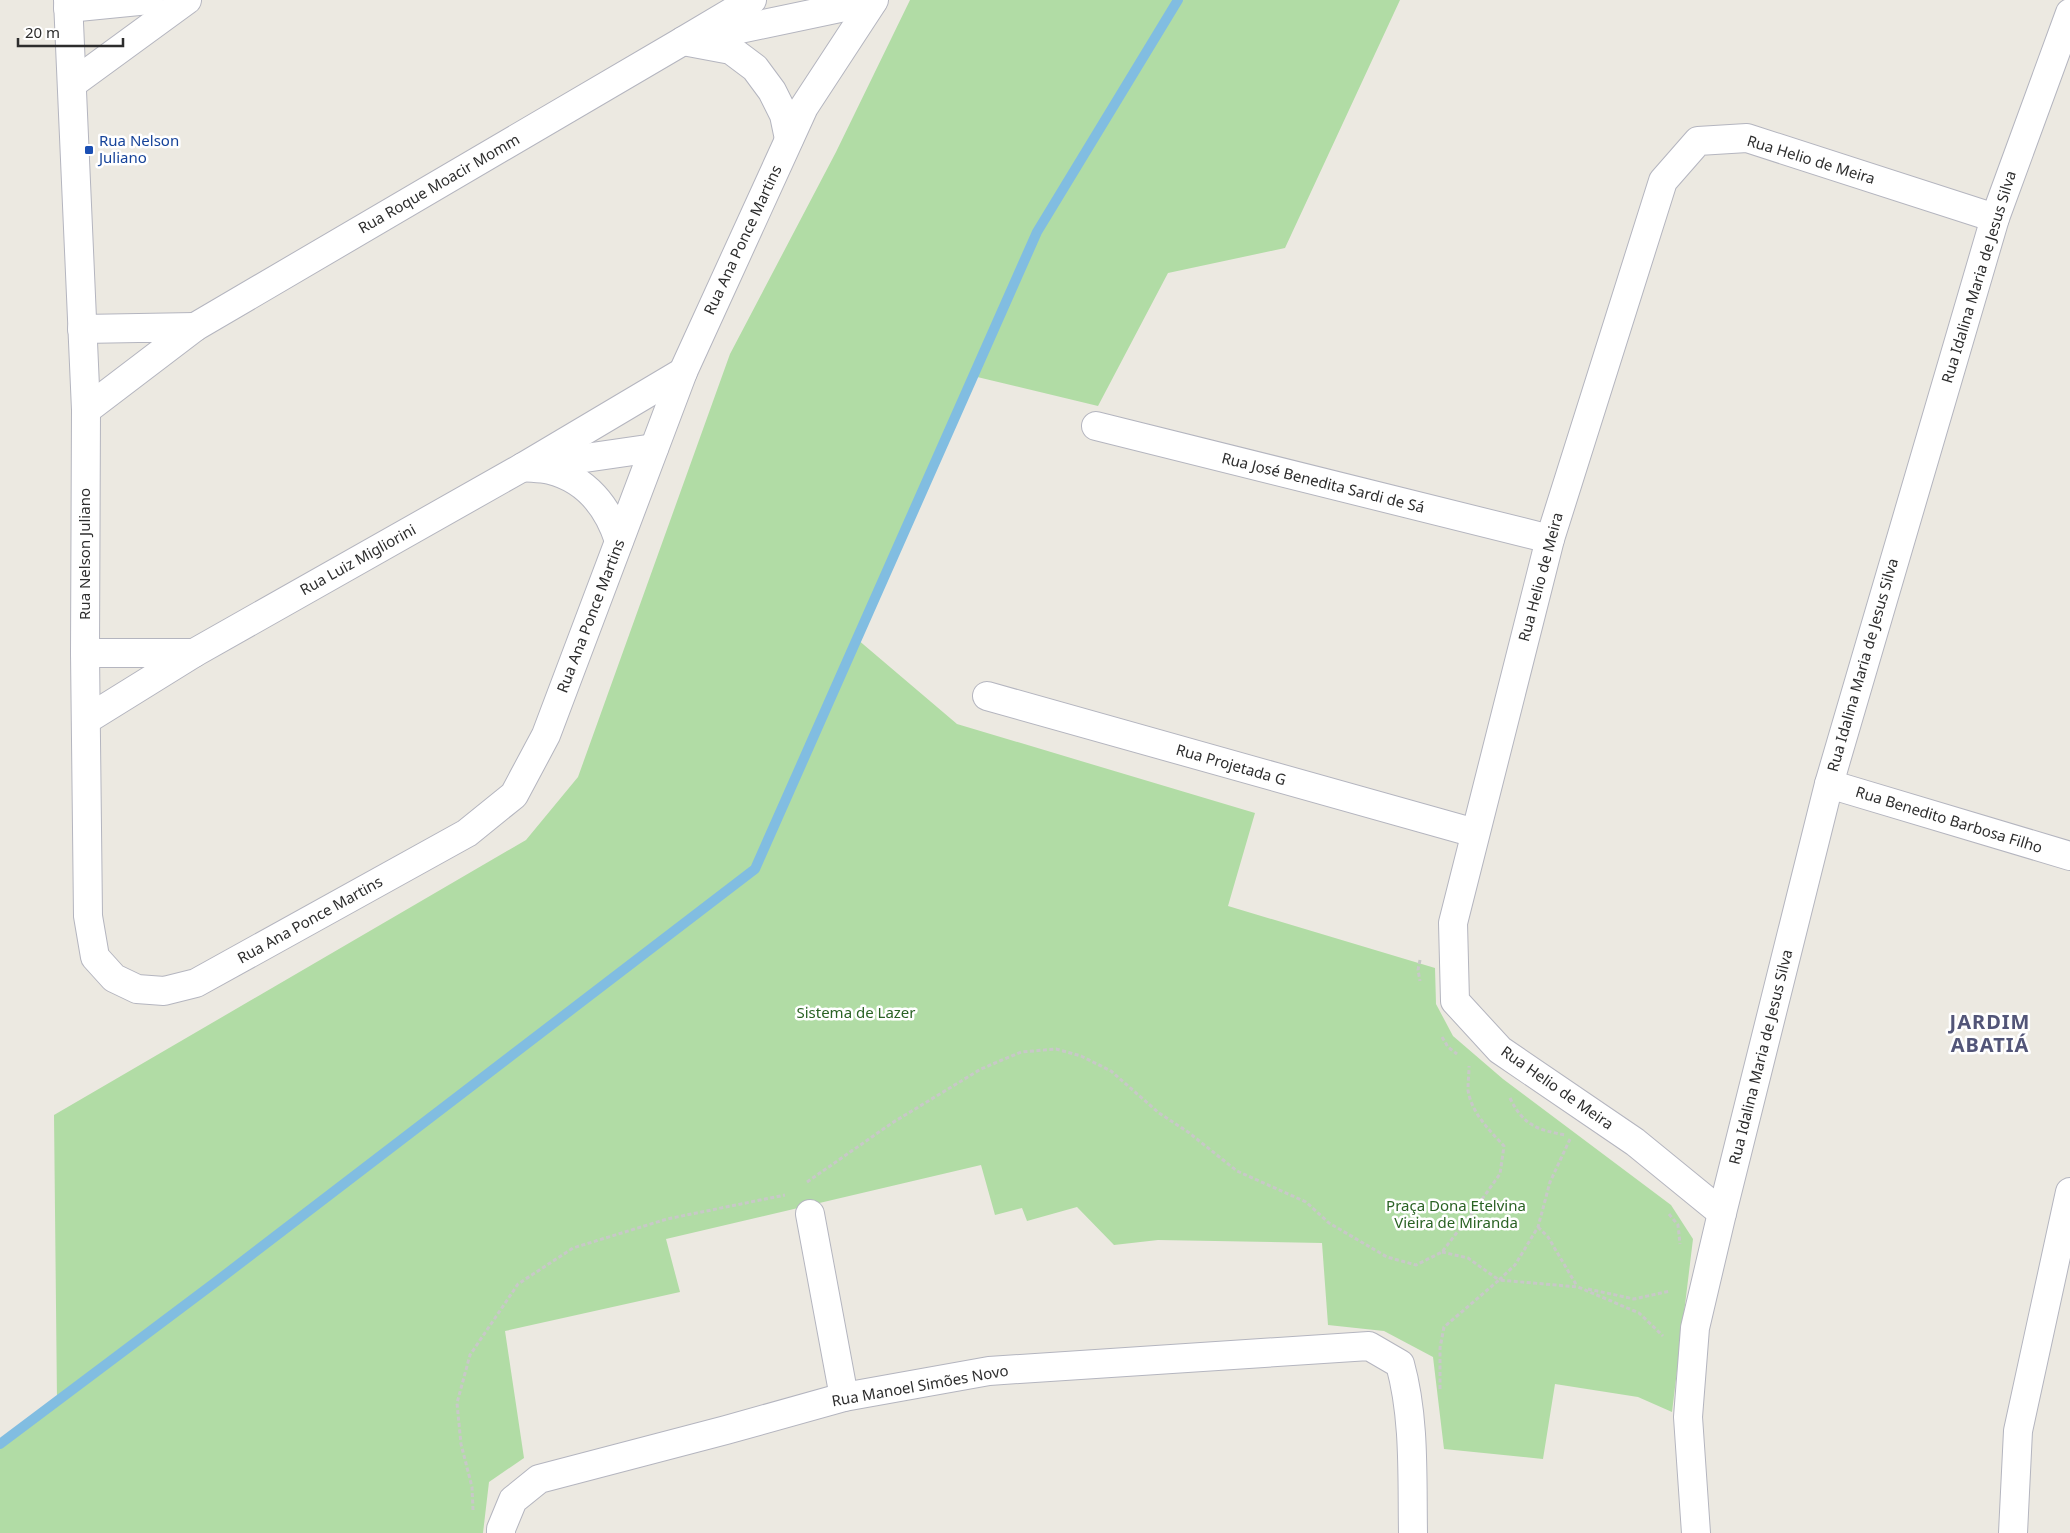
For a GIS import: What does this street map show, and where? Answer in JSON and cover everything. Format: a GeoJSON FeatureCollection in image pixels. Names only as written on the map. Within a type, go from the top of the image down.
{"type":"FeatureCollection","features":[{"type":"Feature","properties":{"kind":"street"},"geometry":{"type":"LineString","coordinates":[[68,4],[149,0]]}},
{"type":"Feature","properties":{"kind":"street"},"geometry":{"type":"LineString","coordinates":[[72,84],[186,0]]}},
{"type":"Feature","properties":{"kind":"street","name":"Rua Roque Moacir Momm"},"geometry":{"type":"LineString","coordinates":[[86,410],[195,327],[752,0]]}},
{"type":"Feature","properties":{"kind":"street","name":"Rua Roque Moacir Momm"},"geometry":{"type":"LineString","coordinates":[[683,41],[873,1]]}},
{"type":"Feature","properties":{"kind":"street","name":"Rua Ana Ponce Martins"},"geometry":{"type":"LineString","coordinates":[[95,957],[114,978],[137,990],[164,991],[196,983],[467,833],[514,795],[546,734],[682,372],[804,107],[873,1]]}},
{"type":"Feature","properties":{"kind":"street","name":"Rua Nelson Juliano"},"geometry":{"type":"LineString","coordinates":[[68,4],[86,410],[85,653],[88,916],[95,957]]}},
{"type":"Feature","properties":{"kind":"street","name":"Rua Idalina Maria de Jesus Silva"},"geometry":{"type":"LineString","coordinates":[[1696,1533],[1688,1417],[1695,1328],[1722,1213],[1828,784],[1995,218],[2070,13]]}},
{"type":"Feature","properties":{"kind":"street"},"geometry":{"type":"LineString","coordinates":[[683,41],[731,50],[756,68],[772,91],[784,115],[789,140]]}},
{"type":"Feature","properties":{"kind":"street","name":"Rua Helio de Meira"},"geometry":{"type":"LineString","coordinates":[[1722,1213],[1635,1142],[1500,1050],[1455,1001],[1453,923],[1550,539],[1664,181],[1698,141],[1746,138],[1995,218]]}},
{"type":"Feature","properties":{"kind":"street","name":"Rua Roque Moacir Momm"},"geometry":{"type":"LineString","coordinates":[[82,329],[195,327]]}},
{"type":"Feature","properties":{"kind":"street","name":"Rua Luiz Migliorini"},"geometry":{"type":"LineString","coordinates":[[86,720],[194,653],[523,467],[682,372]]}},
{"type":"Feature","properties":{"kind":"street","name":"Rua José Benedita Sardi de Sá"},"geometry":{"type":"LineString","coordinates":[[1096,426],[1550,539]]}},
{"type":"Feature","properties":{"kind":"street","name":"Rua Luiz Migliorini"},"geometry":{"type":"LineString","coordinates":[[523,467],[654,448]]}},
{"type":"Feature","properties":{"kind":"street"},"geometry":{"type":"LineString","coordinates":[[523,467],[550,470],[582,483],[602,505],[614,525],[619,541]]}},
{"type":"Feature","properties":{"kind":"street","name":"Rua Luiz Migliorini"},"geometry":{"type":"LineString","coordinates":[[85,653],[194,653]]}},
{"type":"Feature","properties":{"kind":"street","name":"Rua Projetada G"},"geometry":{"type":"LineString","coordinates":[[987,696],[1475,833]]}},
{"type":"Feature","properties":{"kind":"street","name":"Rua Benedito Barbosa Filho"},"geometry":{"type":"LineString","coordinates":[[1828,784],[2070,856]]}},
{"type":"Feature","properties":{"kind":"street"},"geometry":{"type":"LineString","coordinates":[[2014,1533],[2018,1431],[2070,1192]]}},
{"type":"Feature","properties":{"kind":"street"},"geometry":{"type":"LineString","coordinates":[[810,1214],[844,1397]]}},
{"type":"Feature","properties":{"kind":"street","name":"Rua Manoel Simões Novo"},"geometry":{"type":"LineString","coordinates":[[513,1500],[539,1479],[844,1397],[989,1371],[1369,1346],[1400,1364],[1408,1393],[1412,1462],[1413,1533]]}},
{"type":"Feature","properties":{"kind":"street"},"geometry":{"type":"LineString","coordinates":[[501,1533],[513,1500]]}},
{"type":"Feature","properties":{"kind":"street"},"geometry":{"type":"LineString","coordinates":[[513,1500],[522,1533]]}},
{"type":"Feature","properties":{"kind":"path"},"geometry":{"type":"LineString","coordinates":[[1421,953],[1418,970],[1421,986]]}},
{"type":"Feature","properties":{"kind":"path"},"geometry":{"type":"LineString","coordinates":[[1439,1032],[1448,1047],[1462,1058]]}},
{"type":"Feature","properties":{"kind":"path"},"geometry":{"type":"LineString","coordinates":[[804,1184],[892,1122],[981,1069],[1021,1052],[1056,1049],[1081,1056],[1111,1071],[1159,1113],[1202,1142],[1237,1171],[1306,1202],[1329,1224],[1387,1257],[1416,1264],[1442,1252],[1500,1174],[1504,1146],[1491,1133],[1473,1108],[1468,1090],[1470,1064],[1476,1068]]}},
{"type":"Feature","properties":{"kind":"path"},"geometry":{"type":"LineString","coordinates":[[1509,1095],[1518,1113],[1531,1124],[1546,1131],[1571,1137],[1577,1142]]}},
{"type":"Feature","properties":{"kind":"path"},"geometry":{"type":"LineString","coordinates":[[1440,1395],[1440,1348],[1444,1327],[1515,1265],[1538,1227],[1550,1182],[1571,1137]]}},
{"type":"Feature","properties":{"kind":"path"},"geometry":{"type":"LineString","coordinates":[[473,1516],[472,1487],[461,1444],[457,1403],[470,1354],[518,1284],[573,1248],[668,1218],[790,1194]]}},
{"type":"Feature","properties":{"kind":"path"},"geometry":{"type":"LineString","coordinates":[[1667,1212],[1678,1224],[1681,1252]]}},
{"type":"Feature","properties":{"kind":"path"},"geometry":{"type":"LineString","coordinates":[[1538,1227],[1548,1237],[1578,1287],[1639,1313],[1667,1340],[1668,1330]]}},
{"type":"Feature","properties":{"kind":"path"},"geometry":{"type":"LineString","coordinates":[[1442,1252],[1468,1258],[1499,1280],[1578,1287],[1634,1299],[1670,1291]]}},
{"type":"Feature","properties":{"kind":"path"},"geometry":{"type":"LineString","coordinates":[[1670,1300],[1670,1291],[1673,1283]]}},
{"type":"Feature","properties":{"kind":"green space"},"geometry":{"type":"Polygon","coordinates":[[[910,0],[1400,0],[1285,248],[1168,273],[1098,406],[973,376],[857,639],[957,724],[1255,813],[1228,906],[1435,968],[1436,1004],[1453,1036],[1503,1079],[1671,1205],[1693,1239],[1672,1412],[1638,1397],[1555,1384],[1543,1459],[1444,1449],[1433,1357],[1384,1331],[1328,1325],[1322,1243],[1158,1240],[1114,1245],[1077,1207],[1027,1221],[1022,1208],[995,1215],[981,1165],[666,1239],[680,1292],[505,1331],[524,1458],[489,1482],[483,1533],[0,1533],[0,1444],[57,1401],[54,1115],[526,840],[578,777],[730,354],[836,152],[910,0]]]}},
{"type":"Feature","properties":{"kind":"waterway"},"geometry":{"type":"LineString","coordinates":[[0,1444],[217,1281],[755,869],[1037,232],[1178,0]]}},
{"type":"Feature","properties":{"kind":"place","name":"Rua Nelson Juliano"},"geometry":{"type":"Point","coordinates":[89,150]}},
{"type":"Feature","properties":{"kind":"district","name":"JARDIM ABATIÁ"},"geometry":{"type":"Point","coordinates":[1990,1034]}},
{"type":"Feature","properties":{"kind":"park label","name":"Sistema de Lazer"},"geometry":{"type":"Point","coordinates":[856,1013]}},
{"type":"Feature","properties":{"kind":"park label","name":"Praça Dona Etelvina Vieira de Miranda"},"geometry":{"type":"Point","coordinates":[1456,1214]}}]}
